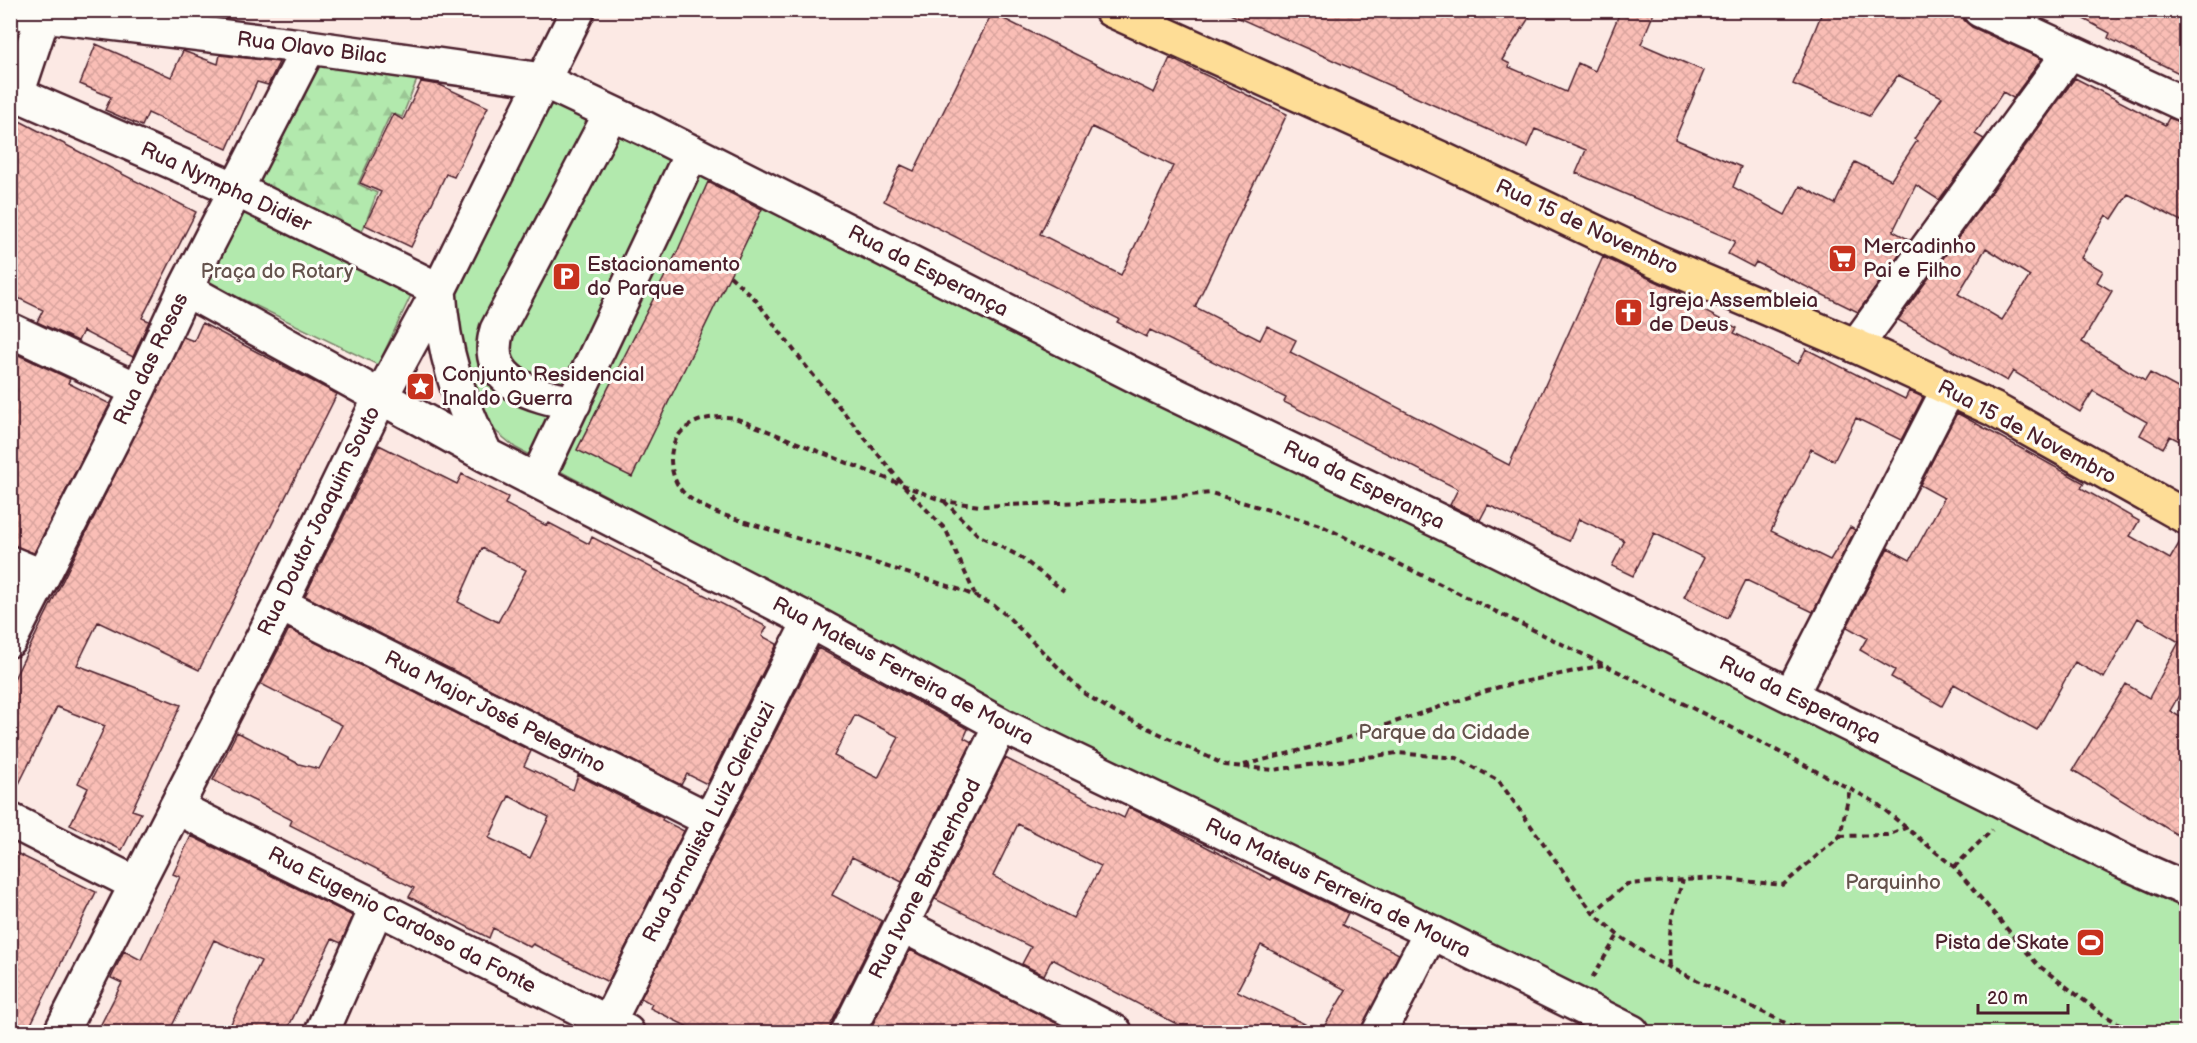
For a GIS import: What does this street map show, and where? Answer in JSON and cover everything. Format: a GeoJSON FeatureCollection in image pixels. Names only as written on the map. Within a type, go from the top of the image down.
{"type":"FeatureCollection","features":[{"type":"Feature","properties":{"kind":"main road","name":"Rua 15 de Novembro"},"geometry":{"type":"LineString","coordinates":[[1111,10],[1442,159],[1656,261],[1856,346],[1993,410],[2187,517]]}},
{"type":"Feature","properties":{"kind":"street","name":"Rua Doutor Joaquim Souto"},"geometry":{"type":"LineString","coordinates":[[61,1032],[280,604],[380,398],[439,290],[578,10]]}},
{"type":"Feature","properties":{"kind":"street"},"geometry":{"type":"LineString","coordinates":[[1980,10],[2187,105]]}},
{"type":"Feature","properties":{"kind":"street","name":"Rua Olavo Bilac"},"geometry":{"type":"LineString","coordinates":[[10,11],[309,47],[542,80]]}},
{"type":"Feature","properties":{"kind":"street"},"geometry":{"type":"LineString","coordinates":[[14,93],[42,16]]}},
{"type":"Feature","properties":{"kind":"street","name":"Rua das Rosas"},"geometry":{"type":"LineString","coordinates":[[10,640],[138,390],[184,289],[309,47]]}},
{"type":"Feature","properties":{"kind":"street"},"geometry":{"type":"LineString","coordinates":[[1856,346],[2070,52]]}},
{"type":"Feature","properties":{"kind":"street","name":"Rua da Esperança"},"geometry":{"type":"LineString","coordinates":[[542,80],[692,152],[1142,379],[1454,528],[2010,804],[2187,889]]}},
{"type":"Feature","properties":{"kind":"street","name":"Rua Nympha Didier"},"geometry":{"type":"LineString","coordinates":[[14,93],[235,189],[439,290]]}},
{"type":"Feature","properties":{"kind":"street"},"geometry":{"type":"LineString","coordinates":[[574,403],[535,395],[506,378],[495,360],[493,344],[497,330],[611,113]]}},
{"type":"Feature","properties":{"kind":"street"},"geometry":{"type":"LineString","coordinates":[[537,480],[692,152]]}},
{"type":"Feature","properties":{"kind":"street","name":"Rua Mateus Ferreira de Moura"},"geometry":{"type":"LineString","coordinates":[[184,289],[486,455],[810,621],[1001,725],[1431,932],[1625,1031]]}},
{"type":"Feature","properties":{"kind":"street"},"geometry":{"type":"LineString","coordinates":[[439,290],[442,333],[452,375],[466,414],[486,455]]}},
{"type":"Feature","properties":{"kind":"street"},"geometry":{"type":"LineString","coordinates":[[10,330],[138,390]]}},
{"type":"Feature","properties":{"kind":"street"},"geometry":{"type":"LineString","coordinates":[[1791,695],[1948,390]]}},
{"type":"Feature","properties":{"kind":"street"},"geometry":{"type":"LineString","coordinates":[[10,563],[41,576]]}},
{"type":"Feature","properties":{"kind":"street","name":"Rua Major José Pelegrino"},"geometry":{"type":"LineString","coordinates":[[280,604],[710,820]]}},
{"type":"Feature","properties":{"kind":"street","name":"Rua Jornalista Luiz Clericuzi"},"geometry":{"type":"LineString","coordinates":[[617,1028],[710,820],[810,621]]}},
{"type":"Feature","properties":{"kind":"street","name":"Rua Ivone Brotherhood"},"geometry":{"type":"LineString","coordinates":[[848,1032],[1001,725]]}},
{"type":"Feature","properties":{"kind":"street","name":"Rua Eugenio Cardoso da Fonte"},"geometry":{"type":"LineString","coordinates":[[176,807],[617,1028]]}},
{"type":"Feature","properties":{"kind":"street"},"geometry":{"type":"LineString","coordinates":[[10,820],[136,884]]}},
{"type":"Feature","properties":{"kind":"street"},"geometry":{"type":"LineString","coordinates":[[322,1032],[377,907]]}},
{"type":"Feature","properties":{"kind":"street"},"geometry":{"type":"LineString","coordinates":[[902,925],[1115,1032]]}},
{"type":"Feature","properties":{"kind":"street"},"geometry":{"type":"LineString","coordinates":[[1379,1032],[1431,932]]}},
{"type":"Feature","properties":{"kind":"path"},"geometry":{"type":"LineString","coordinates":[[730,276],[755,299],[805,365],[904,486],[946,530],[976,597]]}},
{"type":"Feature","properties":{"kind":"path"},"geometry":{"type":"LineString","coordinates":[[1804,1032],[1670,967],[1618,935],[1593,913],[1499,781],[1457,758],[1397,753],[1273,770],[1225,765],[1114,712],[1085,694],[1018,625],[992,604],[700,505],[679,487],[671,463],[671,444],[676,436],[694,422],[721,416],[735,418],[943,501],[980,506],[1138,500],[1211,493],[1320,525],[1604,664],[1875,802],[1954,867],[2038,965],[2099,1011],[2133,1032]]}},
{"type":"Feature","properties":{"kind":"path"},"geometry":{"type":"LineString","coordinates":[[943,501],[978,535],[1018,556],[1064,591]]}},
{"type":"Feature","properties":{"kind":"path"},"geometry":{"type":"LineString","coordinates":[[1240,766],[1347,738],[1498,687],[1604,664]]}},
{"type":"Feature","properties":{"kind":"path"},"geometry":{"type":"LineString","coordinates":[[1840,836],[1843,811],[1850,789]]}},
{"type":"Feature","properties":{"kind":"path"},"geometry":{"type":"LineString","coordinates":[[1954,867],[1989,835],[2010,804]]}},
{"type":"Feature","properties":{"kind":"path"},"geometry":{"type":"LineString","coordinates":[[1593,913],[1627,884],[1714,879],[1783,885],[1840,836],[1887,835],[1908,827]]}},
{"type":"Feature","properties":{"kind":"path"},"geometry":{"type":"LineString","coordinates":[[1670,967],[1667,942],[1671,916],[1683,880]]}},
{"type":"Feature","properties":{"kind":"path"},"geometry":{"type":"LineString","coordinates":[[1576,1005],[1618,935]]}},
{"type":"Feature","properties":{"kind":"green space"},"geometry":{"type":"Polygon","coordinates":[[[316,64],[418,77],[402,117],[391,113],[358,184],[377,193],[360,237],[255,192],[316,64]]]}},
{"type":"Feature","properties":{"kind":"green space","name":"Parque da Cidade"},"geometry":{"type":"Polygon","coordinates":[[[552,94],[998,327],[1445,539],[1678,659],[2186,900],[2186,1032],[1658,1032],[1208,808],[1033,727],[793,594],[516,448],[492,428],[473,396],[446,331],[456,285],[552,94]]]}},
{"type":"Feature","properties":{"kind":"green space","name":"Praça do Rotary"},"geometry":{"type":"Polygon","coordinates":[[[240,208],[413,291],[378,365],[205,281],[240,208]]]}},
{"type":"Feature","properties":{"kind":"building"},"geometry":{"type":"Polygon","coordinates":[[[1221,10],[1479,10],[1498,19],[1504,10],[1534,10],[1502,60],[1510,64],[1509,67],[1566,92],[1578,63],[1595,71],[1621,10],[1655,10],[1641,44],[1704,71],[1675,139],[1741,167],[1733,187],[1785,215],[1800,186],[1835,204],[1855,162],[1891,180],[1917,141],[1914,139],[1942,97],[1898,75],[1869,116],[1793,84],[1823,10],[1961,10],[1964,20],[1972,27],[2042,59],[2013,98],[2003,92],[1975,134],[1984,139],[1939,200],[1916,185],[1893,231],[1910,240],[1858,312],[1756,262],[1753,267],[1728,254],[1735,241],[1576,173],[1586,150],[1535,129],[1527,147],[1221,10]]]}},
{"type":"Feature","properties":{"kind":"building"},"geometry":{"type":"Polygon","coordinates":[[[2067,10],[2187,10],[2187,77],[2108,38],[2110,33],[2067,10]]]}},
{"type":"Feature","properties":{"kind":"building"},"geometry":{"type":"Polygon","coordinates":[[[992,13],[1154,93],[1170,58],[1287,114],[1195,307],[1260,340],[1267,326],[1296,340],[1290,352],[1509,465],[1603,257],[1681,293],[1679,298],[1737,328],[1734,333],[1798,364],[1806,349],[1905,399],[1909,391],[1923,397],[1901,440],[1856,418],[1834,461],[1811,449],[1771,531],[1830,560],[1850,527],[1855,530],[1813,612],[1746,580],[1727,618],[1684,597],[1704,558],[1654,533],[1633,576],[1612,566],[1624,542],[1622,539],[1579,519],[1569,541],[1488,505],[1480,520],[1450,505],[1458,489],[1284,402],[1286,398],[1150,330],[1146,337],[1117,322],[1119,319],[884,201],[901,165],[914,171],[992,13]],[[1092,127],[1040,234],[1121,275],[1173,166],[1092,127]]]}},
{"type":"Feature","properties":{"kind":"building"},"geometry":{"type":"Polygon","coordinates":[[[96,44],[171,77],[183,51],[218,64],[220,55],[279,62],[268,85],[257,82],[227,149],[148,113],[142,126],[105,110],[111,97],[80,84],[96,44]]]}},
{"type":"Feature","properties":{"kind":"building"},"geometry":{"type":"Polygon","coordinates":[[[2075,78],[2165,125],[2169,118],[2187,124],[2187,224],[2128,194],[2112,219],[2106,215],[2081,258],[2103,271],[2097,282],[2112,291],[2082,342],[2145,381],[2150,373],[2187,393],[2187,445],[2170,436],[2163,448],[2140,435],[2147,422],[2093,391],[2080,412],[2013,371],[2007,381],[1898,320],[2075,78]],[[1986,248],[1958,294],[2002,320],[2030,276],[1986,248]]]}},
{"type":"Feature","properties":{"kind":"building"},"geometry":{"type":"Polygon","coordinates":[[[421,82],[440,85],[488,107],[454,177],[446,174],[411,247],[365,225],[381,192],[360,183],[393,114],[403,120],[421,82]]]}},
{"type":"Feature","properties":{"kind":"building"},"geometry":{"type":"Polygon","coordinates":[[[10,116],[196,212],[142,318],[149,321],[133,357],[83,331],[78,341],[37,322],[43,310],[10,294],[10,116]]]}},
{"type":"Feature","properties":{"kind":"building"},"geometry":{"type":"Polygon","coordinates":[[[708,182],[762,209],[632,477],[577,450],[678,250],[708,182]]]}},
{"type":"Feature","properties":{"kind":"building"},"geometry":{"type":"Polygon","coordinates":[[[202,323],[337,394],[199,670],[98,622],[77,665],[181,705],[132,810],[141,813],[122,850],[70,825],[88,788],[78,783],[105,726],[57,707],[10,802],[10,687],[183,337],[194,341],[202,323]]]}},
{"type":"Feature","properties":{"kind":"building"},"geometry":{"type":"Polygon","coordinates":[[[10,351],[70,379],[68,383],[110,404],[34,553],[10,545],[10,351]]]}},
{"type":"Feature","properties":{"kind":"building"},"geometry":{"type":"Polygon","coordinates":[[[1957,413],[2084,483],[2081,488],[2139,521],[2130,536],[2170,559],[2184,535],[2187,536],[2187,681],[2170,711],[2187,721],[2187,841],[2073,770],[2126,684],[2149,698],[2179,642],[2138,618],[2104,678],[2075,662],[2037,730],[1954,684],[1942,706],[1891,677],[1895,670],[1860,650],[1867,638],[1847,627],[1888,548],[1910,560],[1944,498],[1920,485],[1957,413]]]}},
{"type":"Feature","properties":{"kind":"building"},"geometry":{"type":"Polygon","coordinates":[[[379,445],[457,484],[462,474],[508,497],[505,504],[547,526],[549,523],[589,544],[592,537],[767,627],[762,636],[777,644],[707,784],[687,774],[681,785],[305,596],[379,445]],[[482,548],[458,602],[498,622],[526,570],[482,548]]]}},
{"type":"Feature","properties":{"kind":"building"},"geometry":{"type":"Polygon","coordinates":[[[289,629],[531,751],[524,766],[573,790],[578,775],[684,831],[608,982],[533,944],[530,947],[493,928],[489,938],[409,897],[414,888],[290,825],[292,820],[213,780],[237,732],[299,764],[319,769],[342,725],[261,684],[289,629]],[[509,796],[489,838],[530,858],[549,817],[509,796]]]}},
{"type":"Feature","properties":{"kind":"building"},"geometry":{"type":"Polygon","coordinates":[[[818,648],[968,729],[964,738],[972,742],[902,882],[852,857],[832,895],[882,921],[829,1032],[698,1032],[650,1008],[652,1004],[641,998],[818,648]],[[855,715],[834,756],[878,778],[899,737],[855,715]]]}},
{"type":"Feature","properties":{"kind":"building"},"geometry":{"type":"Polygon","coordinates":[[[1005,758],[1124,818],[1129,807],[1271,880],[1273,877],[1348,913],[1342,925],[1399,954],[1360,1032],[1321,1032],[1192,1032],[1052,959],[1044,975],[1022,964],[1031,947],[935,899],[1005,758]],[[1018,824],[993,876],[1073,918],[1101,866],[1018,824]],[[1261,945],[1237,991],[1321,1032],[1346,990],[1261,945]]]}},
{"type":"Feature","properties":{"kind":"building"},"geometry":{"type":"Polygon","coordinates":[[[191,836],[353,916],[341,943],[332,939],[286,1032],[227,1032],[261,961],[214,940],[169,1032],[97,1032],[122,983],[111,978],[124,951],[141,960],[180,877],[173,874],[191,836]]]}},
{"type":"Feature","properties":{"kind":"building"},"geometry":{"type":"Polygon","coordinates":[[[10,850],[96,892],[27,1032],[10,1032],[10,850]]]}},
{"type":"Feature","properties":{"kind":"building"},"geometry":{"type":"Polygon","coordinates":[[[910,950],[1074,1032],[869,1032],[910,950]]]}},
{"type":"Feature","properties":{"kind":"place","name":"Mercadinho Pai e Filho"},"geometry":{"type":"Point","coordinates":[1842,258]}},
{"type":"Feature","properties":{"kind":"place","name":"Estacionamento do Parque"},"geometry":{"type":"Point","coordinates":[566,276]}},
{"type":"Feature","properties":{"kind":"place","name":"Igreja Assembleia de Deus"},"geometry":{"type":"Point","coordinates":[1628,312]}},
{"type":"Feature","properties":{"kind":"place","name":"Conjunto Residencial Inaldo Guerra"},"geometry":{"type":"Point","coordinates":[421,386]}},
{"type":"Feature","properties":{"kind":"place","name":"Pista de Skate"},"geometry":{"type":"Point","coordinates":[2090,942]}},
{"type":"Feature","properties":{"kind":"park label","name":"Parquinho"},"geometry":{"type":"Point","coordinates":[1893,882]}}]}
